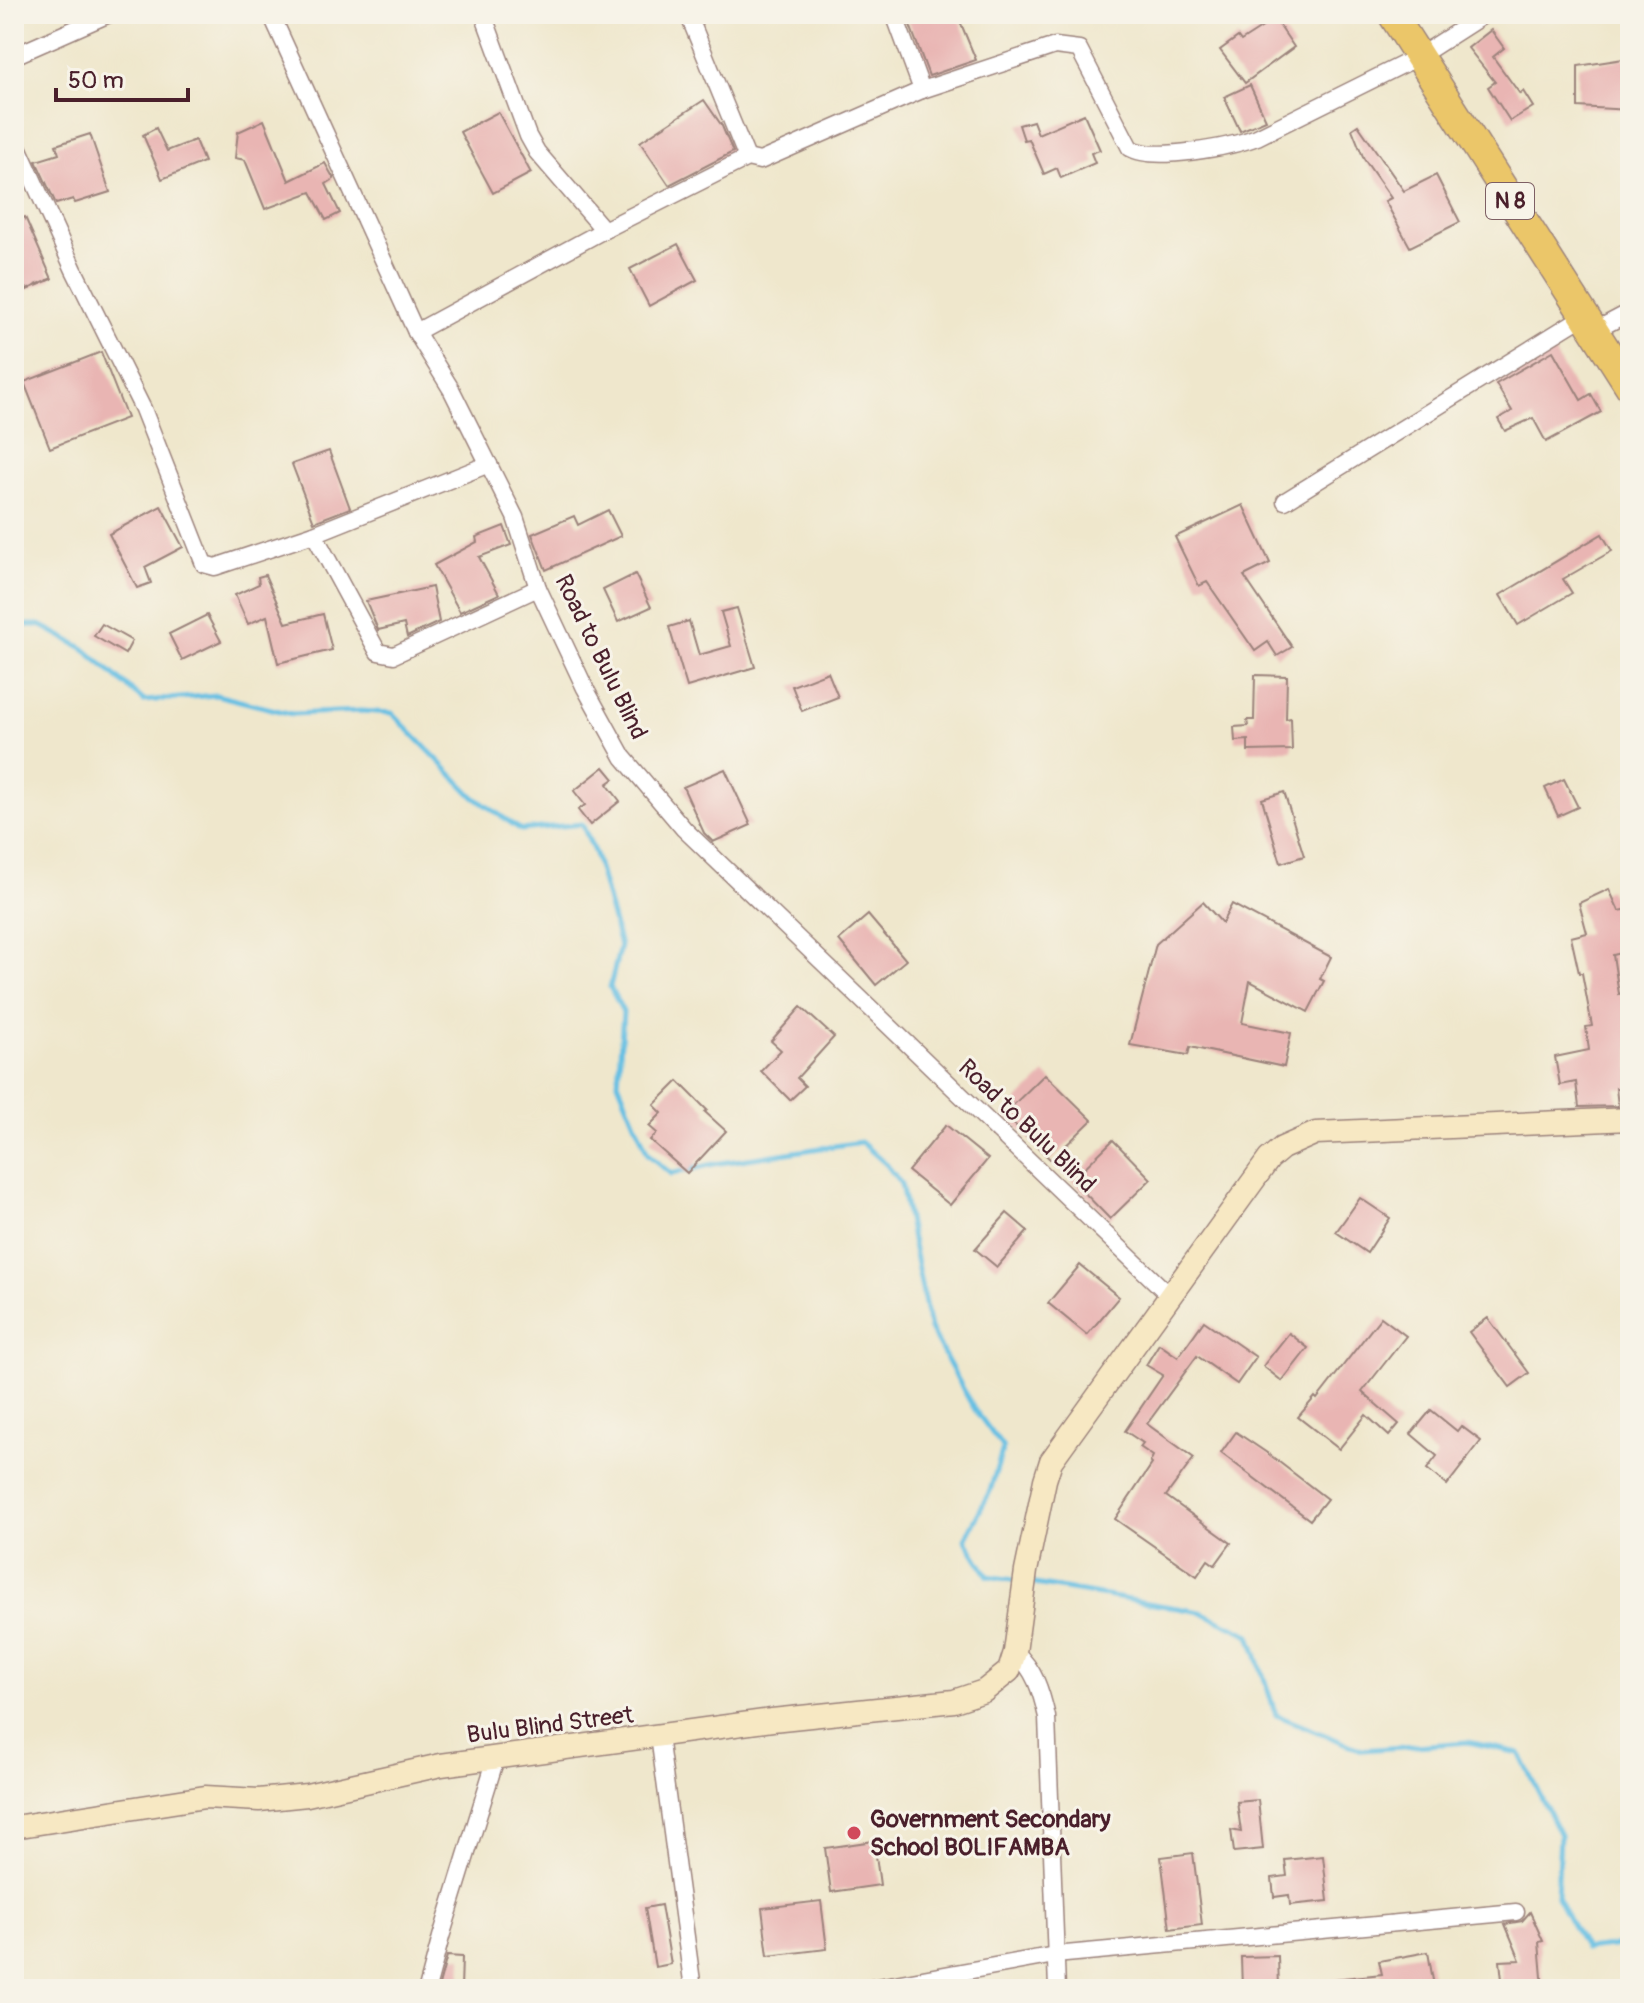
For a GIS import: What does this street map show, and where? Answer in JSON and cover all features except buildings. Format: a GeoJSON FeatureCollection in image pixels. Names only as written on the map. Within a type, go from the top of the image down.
{"type":"FeatureCollection","features":[{"type":"Feature","properties":{"kind":"highway","name":"N 8"},"geometry":{"type":"LineString","coordinates":[[1392,14],[1630,387]]}},
{"type":"Feature","properties":{"kind":"street"},"geometry":{"type":"LineString","coordinates":[[14,56],[109,14]]}},
{"type":"Feature","properties":{"kind":"street","name":"Road to Bulu Blind"},"geometry":{"type":"LineString","coordinates":[[271,14],[416,332],[451,389],[515,517],[538,588],[617,749],[684,829],[1170,1296]]}},
{"type":"Feature","properties":{"kind":"street"},"geometry":{"type":"LineString","coordinates":[[483,14],[532,144],[604,230]]}},
{"type":"Feature","properties":{"kind":"street"},"geometry":{"type":"LineString","coordinates":[[688,14],[747,158]]}},
{"type":"Feature","properties":{"kind":"street"},"geometry":{"type":"LineString","coordinates":[[894,14],[922,90]]}},
{"type":"Feature","properties":{"kind":"street"},"geometry":{"type":"LineString","coordinates":[[416,332],[604,230],[747,158],[760,161],[922,90],[1055,46],[1079,49],[1130,148],[1154,155],[1240,143],[1418,57],[1485,14]]}},
{"type":"Feature","properties":{"kind":"street"},"geometry":{"type":"LineString","coordinates":[[14,138],[74,270],[143,409],[204,564],[215,567],[314,534],[489,464]]}},
{"type":"Feature","properties":{"kind":"street"},"geometry":{"type":"LineString","coordinates":[[1285,501],[1589,324],[1630,312]]}},
{"type":"Feature","properties":{"kind":"street"},"geometry":{"type":"LineString","coordinates":[[314,534],[378,652],[385,655],[394,655],[538,588]]}},
{"type":"Feature","properties":{"kind":"street","name":"Bulu Blind Street"},"geometry":{"type":"LineString","coordinates":[[14,1827],[205,1797],[259,1800],[307,1795],[441,1765],[772,1720],[954,1701],[984,1691],[1009,1671],[1015,1652],[1025,1582],[1051,1461],[1269,1159],[1282,1148],[1316,1133],[1630,1119]]}},
{"type":"Feature","properties":{"kind":"street"},"geometry":{"type":"LineString","coordinates":[[1015,1652],[1031,1670],[1047,1717],[1057,1989]]}},
{"type":"Feature","properties":{"kind":"street"},"geometry":{"type":"LineString","coordinates":[[659,1736],[693,1989]]}},
{"type":"Feature","properties":{"kind":"street"},"geometry":{"type":"LineString","coordinates":[[427,1989],[496,1758]]}},
{"type":"Feature","properties":{"kind":"street"},"geometry":{"type":"LineString","coordinates":[[867,1989],[1055,1955],[1516,1912]]}},
{"type":"Feature","properties":{"kind":"path"},"geometry":{"type":"LineString","coordinates":[[14,295],[74,270]]}},
{"type":"Feature","properties":{"kind":"waterway"},"geometry":{"type":"LineString","coordinates":[[14,625],[40,625],[83,648],[144,701],[216,695],[292,714],[392,713],[474,797],[521,830],[582,824],[595,854],[620,946],[610,987],[623,1012],[618,1082],[648,1154],[671,1174],[714,1164],[861,1142],[887,1165],[901,1184],[930,1329],[973,1407],[1003,1448],[990,1491],[965,1539],[988,1576],[1019,1581]]}},
{"type":"Feature","properties":{"kind":"waterway"},"geometry":{"type":"LineString","coordinates":[[1029,1583],[1201,1612],[1250,1635],[1276,1715],[1362,1750],[1468,1742],[1519,1753],[1560,1835],[1557,1897],[1585,1949],[1630,1944]]}},
{"type":"Feature","properties":{"kind":"place","name":"Government Secondary School BOLIFAMBA"},"geometry":{"type":"Point","coordinates":[854,1833]}}]}
